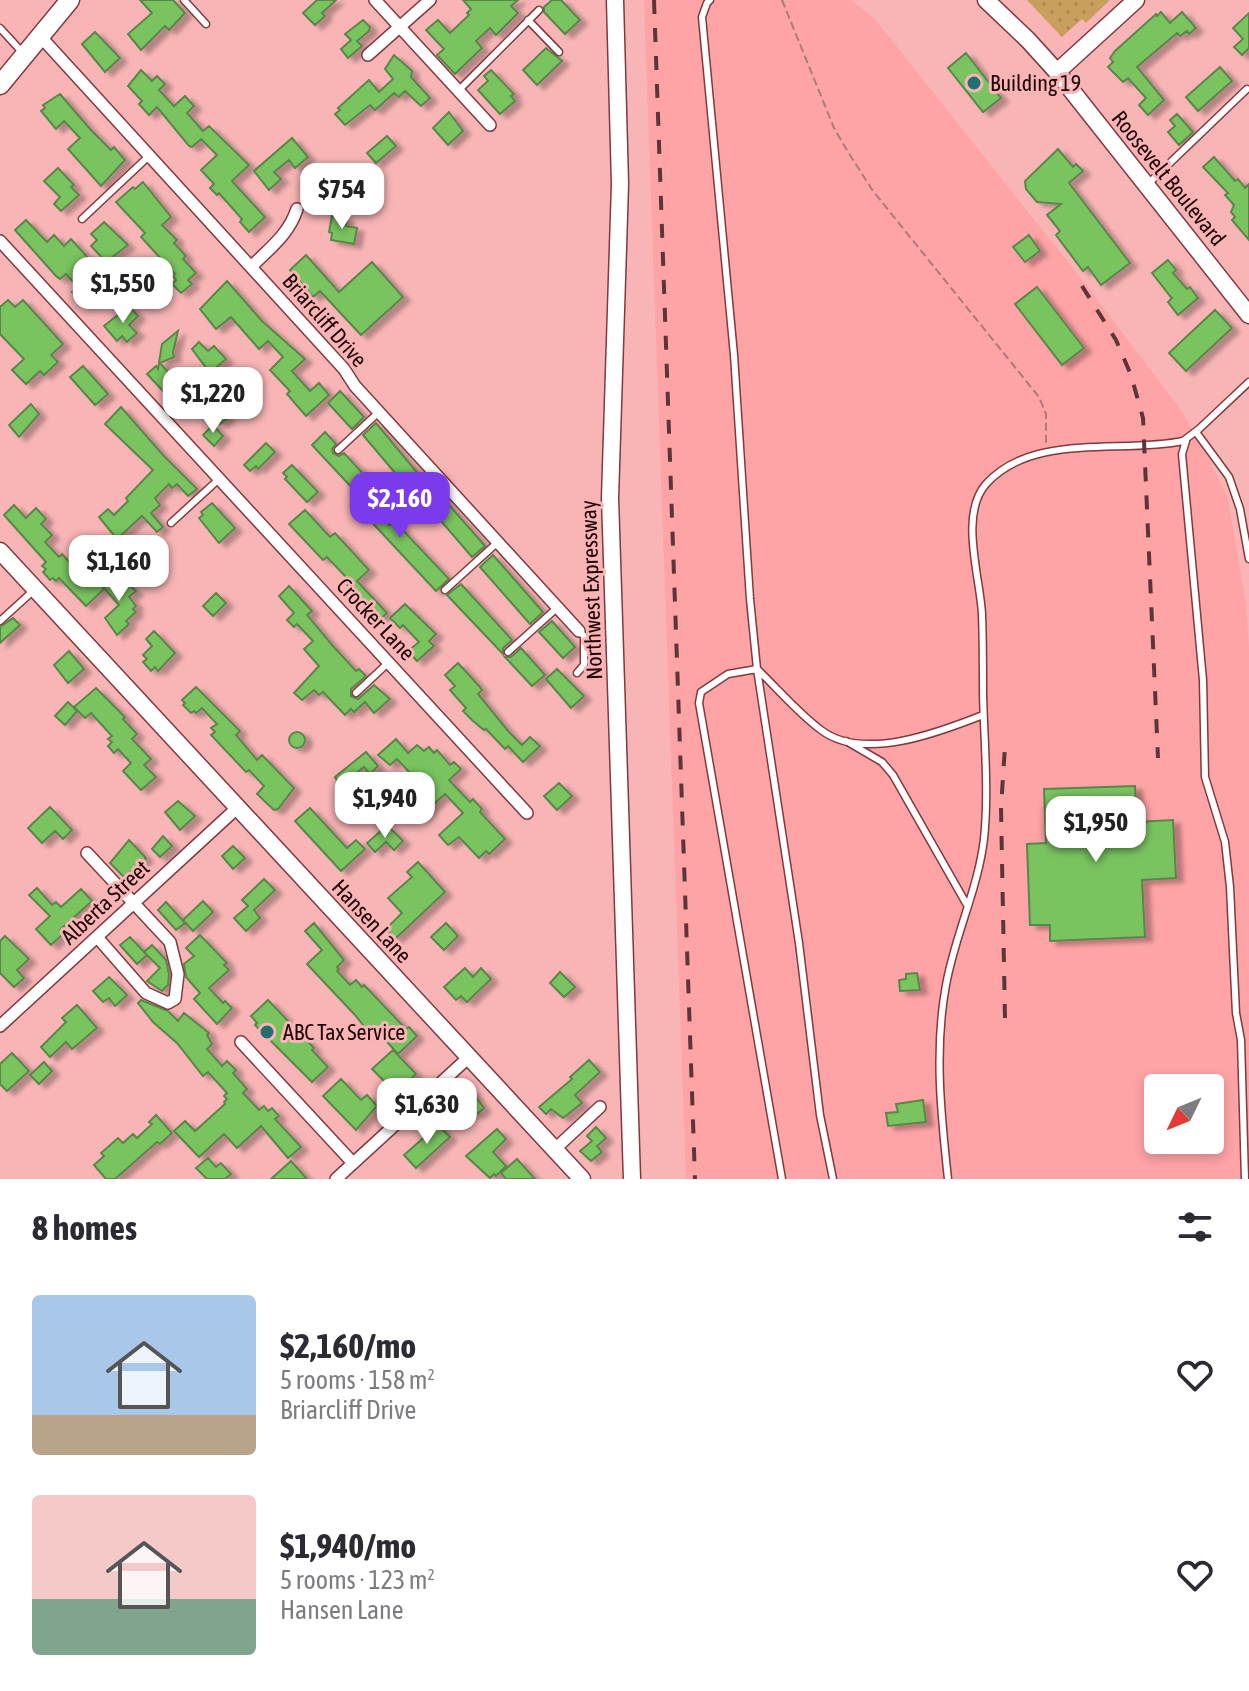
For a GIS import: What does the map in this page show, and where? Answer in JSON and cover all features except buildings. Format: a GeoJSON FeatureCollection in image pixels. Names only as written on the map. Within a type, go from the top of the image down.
{"type":"FeatureCollection","features":[{"type":"Feature","properties":{"kind":"main road"},"geometry":{"type":"LineString","coordinates":[[0,85],[70,0]]}},
{"type":"Feature","properties":{"kind":"main road","name":"Northwest Expressway"},"geometry":{"type":"LineString","coordinates":[[615,0],[620,184],[610,498],[632,1179]]}},
{"type":"Feature","properties":{"kind":"main road","name":"Roosevelt Boulevard"},"geometry":{"type":"LineString","coordinates":[[986,0],[1057,72],[1249,315]]}},
{"type":"Feature","properties":{"kind":"main road"},"geometry":{"type":"LineString","coordinates":[[1057,72],[1136,0]]}},
{"type":"Feature","properties":{"kind":"main road","name":"Hansen Lane"},"geometry":{"type":"LineString","coordinates":[[0,551],[582,1179]]}},
{"type":"Feature","properties":{"kind":"street"},"geometry":{"type":"LineString","coordinates":[[375,0],[490,125]]}},
{"type":"Feature","properties":{"kind":"street"},"geometry":{"type":"LineString","coordinates":[[368,55],[430,0]]}},
{"type":"Feature","properties":{"kind":"street","name":"Briarcliff Drive"},"geometry":{"type":"LineString","coordinates":[[40,36],[252,266],[379,412],[579,631]]}},
{"type":"Feature","properties":{"kind":"street"},"geometry":{"type":"LineString","coordinates":[[252,266],[281,238],[292,224],[297,209]]}},
{"type":"Feature","properties":{"kind":"street","name":"Crocker Lane"},"geometry":{"type":"LineString","coordinates":[[0,241],[527,813]]}},
{"type":"Feature","properties":{"kind":"street","name":"Alberta Street"},"geometry":{"type":"LineString","coordinates":[[0,1026],[237,808]]}},
{"type":"Feature","properties":{"kind":"street"},"geometry":{"type":"LineString","coordinates":[[87,853],[171,944],[178,974],[175,999],[168,1003],[149,995],[97,937]]}},
{"type":"Feature","properties":{"kind":"street"},"geometry":{"type":"LineString","coordinates":[[241,1042],[353,1163]]}},
{"type":"Feature","properties":{"kind":"street"},"geometry":{"type":"LineString","coordinates":[[336,1179],[469,1057]]}},
{"type":"Feature","properties":{"kind":"street"},"geometry":{"type":"LineString","coordinates":[[555,1149],[600,1107]]}},
{"type":"Feature","properties":{"kind":"lane"},"geometry":{"type":"LineString","coordinates":[[184,0],[206,24]]}},
{"type":"Feature","properties":{"kind":"lane"},"geometry":{"type":"LineString","coordinates":[[710,0],[702,17],[734,355],[757,669],[799,943],[820,1115],[833,1179]]}},
{"type":"Feature","properties":{"kind":"lane"},"geometry":{"type":"LineString","coordinates":[[459,90],[539,10]]}},
{"type":"Feature","properties":{"kind":"lane"},"geometry":{"type":"LineString","coordinates":[[528,20],[559,52]]}},
{"type":"Feature","properties":{"kind":"lane"},"geometry":{"type":"LineString","coordinates":[[0,28],[25,55]]}},
{"type":"Feature","properties":{"kind":"lane"},"geometry":{"type":"LineString","coordinates":[[1147,186],[1247,89]]}},
{"type":"Feature","properties":{"kind":"lane"},"geometry":{"type":"LineString","coordinates":[[82,219],[150,155]]}},
{"type":"Feature","properties":{"kind":"lane"},"geometry":{"type":"LineString","coordinates":[[1245,1179],[1241,1040],[1236,1013],[1230,887],[1225,842],[1205,777],[1203,680],[1182,454],[1183,446],[1194,434],[1249,382]]}},
{"type":"Feature","properties":{"kind":"lane"},"geometry":{"type":"LineString","coordinates":[[338,450],[379,412]]}},
{"type":"Feature","properties":{"kind":"lane"},"geometry":{"type":"LineString","coordinates":[[948,1179],[940,1084],[940,1036],[952,958],[976,883],[984,835],[982,611],[974,548],[976,501],[996,475],[1023,457],[1045,452],[1178,442],[1194,434]]}},
{"type":"Feature","properties":{"kind":"lane"},"geometry":{"type":"LineString","coordinates":[[1194,434],[1229,477],[1240,509],[1249,559]]}},
{"type":"Feature","properties":{"kind":"lane"},"geometry":{"type":"LineString","coordinates":[[392,520],[439,477]]}},
{"type":"Feature","properties":{"kind":"lane"},"geometry":{"type":"LineString","coordinates":[[171,523],[219,479]]}},
{"type":"Feature","properties":{"kind":"lane"},"geometry":{"type":"LineString","coordinates":[[445,590],[498,542]]}},
{"type":"Feature","properties":{"kind":"lane"},"geometry":{"type":"LineString","coordinates":[[0,621],[35,589]]}},
{"type":"Feature","properties":{"kind":"lane"},"geometry":{"type":"LineString","coordinates":[[508,652],[558,607]]}},
{"type":"Feature","properties":{"kind":"lane"},"geometry":{"type":"LineString","coordinates":[[577,673],[584,665],[584,638],[579,631]]}},
{"type":"Feature","properties":{"kind":"lane"},"geometry":{"type":"LineString","coordinates":[[356,693],[389,663]]}},
{"type":"Feature","properties":{"kind":"lane"},"geometry":{"type":"LineString","coordinates":[[757,669],[823,732],[882,762],[893,775],[967,905]]}},
{"type":"Feature","properties":{"kind":"lane"},"geometry":{"type":"LineString","coordinates":[[757,669],[728,674],[701,692],[699,703],[782,1179]]}},
{"type":"Feature","properties":{"kind":"lane"},"geometry":{"type":"LineString","coordinates":[[842,739],[869,743],[905,742],[983,715]]}},
{"type":"Feature","properties":{"kind":"path"},"geometry":{"type":"LineString","coordinates":[[782,0],[828,114],[848,152],[882,203],[1039,397],[1046,414],[1045,452]]}},
{"type":"Feature","properties":{"kind":"shaded area"},"geometry":{"type":"Polygon","coordinates":[[[644,0],[851,0],[874,18],[1182,411],[1210,461],[1228,499],[1246,604],[1249,648],[1249,1179],[686,1179],[644,0]]]}},
{"type":"Feature","properties":{"kind":"shaded area"},"geometry":{"type":"Polygon","coordinates":[[[1027,0],[1110,0],[1086,23],[1082,19],[1062,37],[1027,0]]]}},
{"type":"Feature","properties":{"kind":"railway"},"geometry":{"type":"LineString","coordinates":[[654,0],[695,1179]]}},
{"type":"Feature","properties":{"kind":"railway"},"geometry":{"type":"LineString","coordinates":[[1082,286],[1116,340],[1131,375],[1143,418],[1158,758]]}},
{"type":"Feature","properties":{"kind":"railway"},"geometry":{"type":"LineString","coordinates":[[1005,746],[1001,808],[1005,1018]]}},
{"type":"Feature","properties":{"kind":"place","name":"Building 19"},"geometry":{"type":"Point","coordinates":[974,83]}},
{"type":"Feature","properties":{"kind":"place","name":"ABC Tax Service"},"geometry":{"type":"Point","coordinates":[267,1032]}}]}
